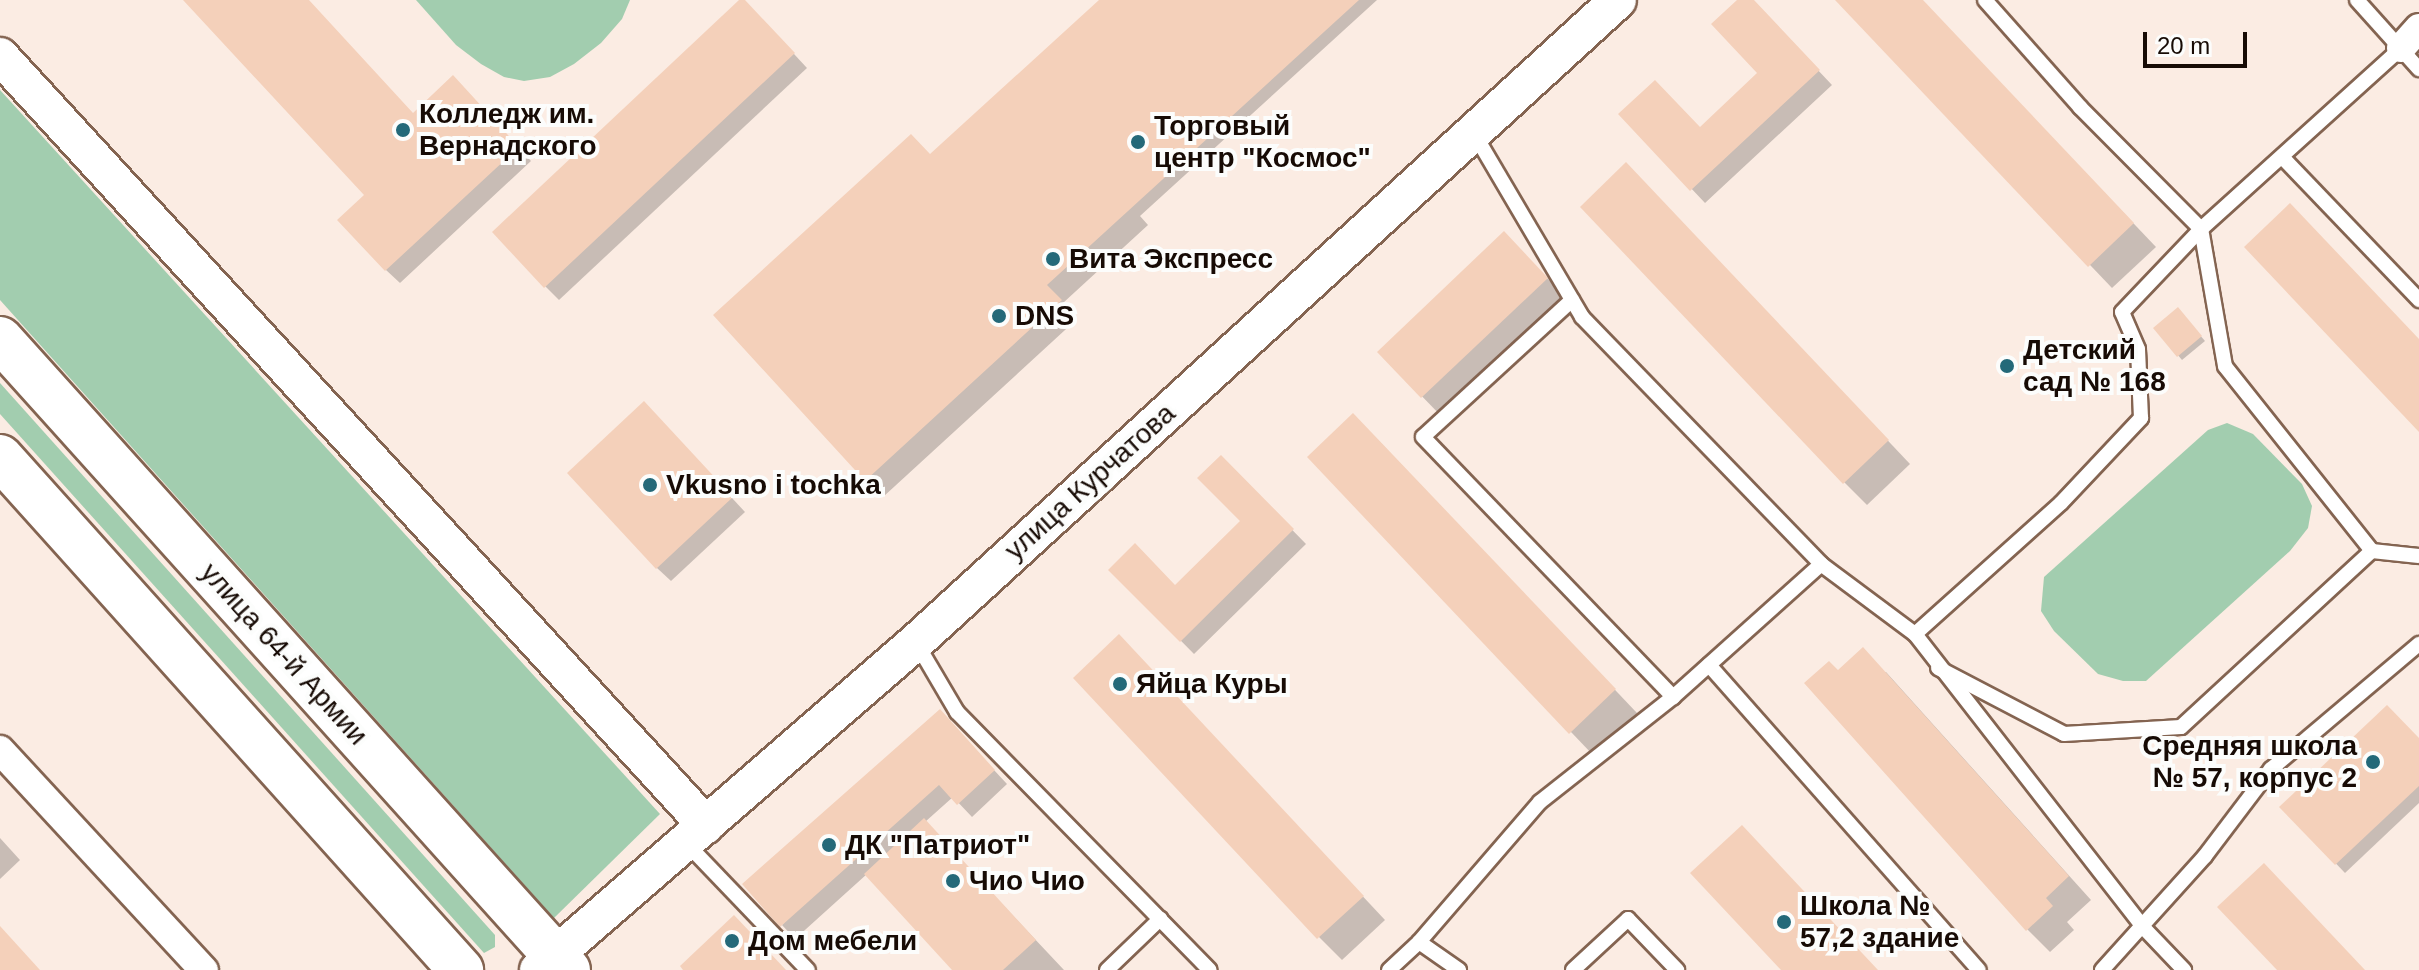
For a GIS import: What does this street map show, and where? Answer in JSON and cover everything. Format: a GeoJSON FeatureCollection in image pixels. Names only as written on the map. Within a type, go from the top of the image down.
{"type":"FeatureCollection","features":[{"type":"Feature","properties":{"kind":"highway","name":"улица 64-й Армии"},"geometry":{"type":"LineString","coordinates":[[0,339],[553,965]]}},
{"type":"Feature","properties":{"kind":"highway"},"geometry":{"type":"LineString","coordinates":[[0,457],[461,970]]}},
{"type":"Feature","properties":{"kind":"street","name":"улица Курчатова"},"geometry":{"type":"LineString","coordinates":[[553,965],[696,834],[916,642],[1618,0]]}},
{"type":"Feature","properties":{"kind":"street"},"geometry":{"type":"LineString","coordinates":[[0,56],[696,834]]}},
{"type":"Feature","properties":{"kind":"street"},"geometry":{"type":"LineString","coordinates":[[0,750],[204,970]]}},
{"type":"Feature","properties":{"kind":"lane"},"geometry":{"type":"LineString","coordinates":[[1985,0],[2080,107],[2201,229],[2225,366],[2372,551],[2419,556]]}},
{"type":"Feature","properties":{"kind":"lane"},"geometry":{"type":"LineString","coordinates":[[1915,634],[2061,503],[2141,418],[2138,349],[2122,312],[2201,229],[2413,48],[2357,0]]}},
{"type":"Feature","properties":{"kind":"lane"},"geometry":{"type":"LineString","coordinates":[[1473,131],[1582,317],[1821,564],[1915,634],[1938,668],[2142,926],[2184,970]]}},
{"type":"Feature","properties":{"kind":"lane"},"geometry":{"type":"LineString","coordinates":[[2283,158],[2419,300]]}},
{"type":"Feature","properties":{"kind":"lane"},"geometry":{"type":"LineString","coordinates":[[1572,300],[1423,437],[1673,697]]}},
{"type":"Feature","properties":{"kind":"lane"},"geometry":{"type":"LineString","coordinates":[[1938,668],[2064,734],[2181,727],[2372,551]]}},
{"type":"Feature","properties":{"kind":"lane"},"geometry":{"type":"LineString","coordinates":[[1389,970],[1419,942],[1540,802],[1673,697],[1821,564]]}},
{"type":"Feature","properties":{"kind":"lane"},"geometry":{"type":"LineString","coordinates":[[916,642],[957,712],[1210,970]]}},
{"type":"Feature","properties":{"kind":"lane"},"geometry":{"type":"LineString","coordinates":[[2102,970],[2205,856],[2271,769],[2419,644]]}},
{"type":"Feature","properties":{"kind":"lane"},"geometry":{"type":"LineString","coordinates":[[1709,665],[1979,970]]}},
{"type":"Feature","properties":{"kind":"lane"},"geometry":{"type":"LineString","coordinates":[[696,834],[808,970]]}},
{"type":"Feature","properties":{"kind":"lane"},"geometry":{"type":"LineString","coordinates":[[1107,970],[1160,919]]}},
{"type":"Feature","properties":{"kind":"lane"},"geometry":{"type":"LineString","coordinates":[[1573,970],[1628,919],[1677,970]]}},
{"type":"Feature","properties":{"kind":"lane"},"geometry":{"type":"LineString","coordinates":[[1419,942],[1459,970]]}},
{"type":"Feature","properties":{"kind":"green space"},"geometry":{"type":"Polygon","coordinates":[[[416,0],[630,0],[622,19],[601,43],[574,64],[550,77],[524,81],[504,77],[481,64],[456,45],[416,0]]]}},
{"type":"Feature","properties":{"kind":"green space"},"geometry":{"type":"Polygon","coordinates":[[[0,90],[660,814],[554,918],[0,300],[0,90]]]}},
{"type":"Feature","properties":{"kind":"green space"},"geometry":{"type":"Polygon","coordinates":[[[0,383],[495,935],[495,947],[484,953],[0,414],[0,383]]]}},
{"type":"Feature","properties":{"kind":"green space"},"geometry":{"type":"Polygon","coordinates":[[[2227,423],[2253,434],[2302,484],[2312,506],[2308,528],[2290,551],[2146,681],[2123,681],[2098,674],[2054,631],[2041,611],[2044,577],[2208,430],[2227,423]]]}},
{"type":"Feature","properties":{"kind":"building","name":"Колледж им. Вернадского"},"geometry":{"type":"Polygon","coordinates":[[[183,0],[309,0],[413,113],[453,75],[519,147],[385,271],[337,220],[364,195],[183,0]]]}},
{"type":"Feature","properties":{"kind":"building"},"geometry":{"type":"Polygon","coordinates":[[[739,0],[745,0],[795,53],[544,288],[492,232],[739,0]]]}},
{"type":"Feature","properties":{"kind":"building"},"geometry":{"type":"Polygon","coordinates":[[[1099,0],[1359,0],[1047,285],[1062,300],[865,481],[713,315],[911,134],[930,154],[1099,0]]]}},
{"type":"Feature","properties":{"kind":"building"},"geometry":{"type":"Polygon","coordinates":[[[1737,0],[1754,0],[1820,70],[1690,191],[1618,114],[1655,80],[1700,127],[1757,73],[1711,24],[1737,0]]]}},
{"type":"Feature","properties":{"kind":"building"},"geometry":{"type":"Polygon","coordinates":[[[1835,0],[1923,0],[2134,223],[2088,267],[1835,0]]]}},
{"type":"Feature","properties":{"kind":"building"},"geometry":{"type":"Polygon","coordinates":[[[1626,162],[1889,440],[1843,484],[1580,207],[1626,162]]]}},
{"type":"Feature","properties":{"kind":"building"},"geometry":{"type":"Polygon","coordinates":[[[2290,203],[2419,339],[2419,432],[2244,247],[2290,203]]]}},
{"type":"Feature","properties":{"kind":"building"},"geometry":{"type":"Polygon","coordinates":[[[1504,231],[1548,278],[1421,398],[1377,352],[1504,231]]]}},
{"type":"Feature","properties":{"kind":"building"},"geometry":{"type":"Polygon","coordinates":[[[2178,307],[2202,336],[2177,357],[2153,328],[2178,307]]]}},
{"type":"Feature","properties":{"kind":"building","name":"Vkusno i tochka"},"geometry":{"type":"Polygon","coordinates":[[[644,401],[733,497],[656,569],[567,473],[644,401]]]}},
{"type":"Feature","properties":{"kind":"building"},"geometry":{"type":"Polygon","coordinates":[[[1353,413],[1616,689],[1569,734],[1307,457],[1353,413]]]}},
{"type":"Feature","properties":{"kind":"building"},"geometry":{"type":"Polygon","coordinates":[[[1221,455],[1294,529],[1180,642],[1108,570],[1135,543],[1175,585],[1240,521],[1197,478],[1221,455]]]}},
{"type":"Feature","properties":{"kind":"building"},"geometry":{"type":"Polygon","coordinates":[[[1119,634],[1364,896],[1317,939],[1073,678],[1119,634]]]}},
{"type":"Feature","properties":{"kind":"building"},"geometry":{"type":"Polygon","coordinates":[[[1863,647],[2069,876],[2046,898],[2053,906],[2026,931],[1804,683],[1829,661],[1838,670],[1863,647]]]}},
{"type":"Feature","properties":{"kind":"building","name":"Средняя школа № 57, корпус 2"},"geometry":{"type":"Polygon","coordinates":[[[2387,705],[2419,738],[2419,786],[2335,865],[2279,807],[2387,705]]]}},
{"type":"Feature","properties":{"kind":"building","name":"ДК \"Патриот\""},"geometry":{"type":"Polygon","coordinates":[[[940,709],[995,770],[957,805],[939,785],[780,927],[742,884],[940,709]]]}},
{"type":"Feature","properties":{"kind":"building"},"geometry":{"type":"Polygon","coordinates":[[[924,818],[1036,940],[1003,970],[952,970],[864,874],[924,818]]]}},
{"type":"Feature","properties":{"kind":"building","name":"Школа № 57,2 здание"},"geometry":{"type":"Polygon","coordinates":[[[1742,825],[1878,970],[1781,970],[1690,873],[1742,825]]]}},
{"type":"Feature","properties":{"kind":"building"},"geometry":{"type":"Polygon","coordinates":[[[2264,863],[2365,970],[2277,970],[2217,907],[2264,863]]]}},
{"type":"Feature","properties":{"kind":"building","name":"Дом мебели"},"geometry":{"type":"Polygon","coordinates":[[[734,915],[786,970],[683,970],[680,966],[734,915]]]}},
{"type":"Feature","properties":{"kind":"building"},"geometry":{"type":"Polygon","coordinates":[[[0,926],[40,970],[0,970],[0,926]]]}},
{"type":"Feature","properties":{"kind":"place","name":"Колледж им. Вернадского"},"geometry":{"type":"Point","coordinates":[403,130]}},
{"type":"Feature","properties":{"kind":"place","name":"Торговый центр \"Космос\""},"geometry":{"type":"Point","coordinates":[1138,142]}},
{"type":"Feature","properties":{"kind":"place","name":"Вита Экспресс"},"geometry":{"type":"Point","coordinates":[1053,259]}},
{"type":"Feature","properties":{"kind":"place","name":"DNS"},"geometry":{"type":"Point","coordinates":[999,316]}},
{"type":"Feature","properties":{"kind":"place","name":"Детский сад № 168"},"geometry":{"type":"Point","coordinates":[2007,366]}},
{"type":"Feature","properties":{"kind":"place","name":"Vkusno i tochka"},"geometry":{"type":"Point","coordinates":[650,485]}},
{"type":"Feature","properties":{"kind":"place","name":"Яйца Куры"},"geometry":{"type":"Point","coordinates":[1120,684]}},
{"type":"Feature","properties":{"kind":"place","name":"Средняя школа № 57, корпус 2"},"geometry":{"type":"Point","coordinates":[2373,762]}},
{"type":"Feature","properties":{"kind":"place","name":"ДК \"Патриот\""},"geometry":{"type":"Point","coordinates":[829,845]}},
{"type":"Feature","properties":{"kind":"place","name":"Чио Чио"},"geometry":{"type":"Point","coordinates":[953,881]}},
{"type":"Feature","properties":{"kind":"place","name":"Школа № 57,2 здание"},"geometry":{"type":"Point","coordinates":[1784,922]}},
{"type":"Feature","properties":{"kind":"place","name":"Дом мебели"},"geometry":{"type":"Point","coordinates":[732,941]}}]}
